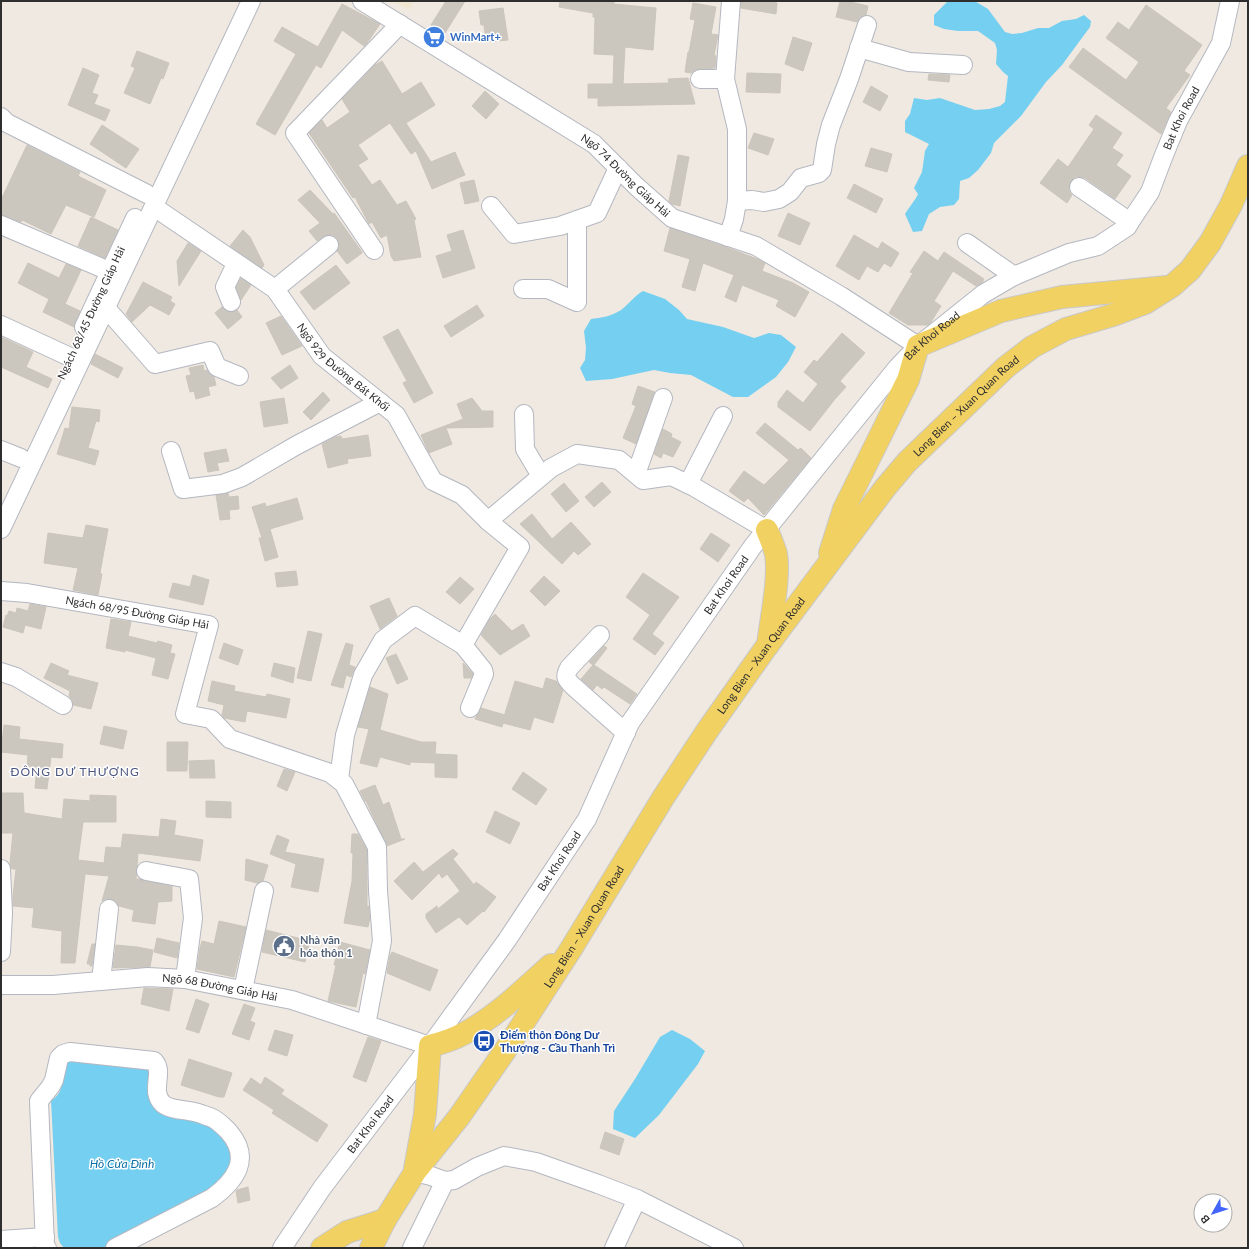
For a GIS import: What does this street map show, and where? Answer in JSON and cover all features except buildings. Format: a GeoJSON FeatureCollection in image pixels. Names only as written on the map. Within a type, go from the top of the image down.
{"type":"FeatureCollection","features":[{"type":"Feature","properties":{"kind":"main road","name":"Long Bien – Xuan Quan Road"},"geometry":{"type":"LineString","coordinates":[[371,1248],[385,1220],[415,1172],[459,1117],[511,1042],[571,949],[663,798],[707,731],[767,646],[885,488],[907,462],[1006,367],[1032,347],[1066,329],[1113,315],[1144,303],[1172,286],[1190,270],[1210,243],[1231,205],[1248,166]]}},
{"type":"Feature","properties":{"kind":"main road"},"geometry":{"type":"LineString","coordinates":[[824,571],[844,509],[908,380],[918,346],[1001,311],[1062,297],[1172,286]]}},
{"type":"Feature","properties":{"kind":"main road"},"geometry":{"type":"LineString","coordinates":[[767,530],[776,555],[776,585],[767,646]]}},
{"type":"Feature","properties":{"kind":"main road"},"geometry":{"type":"LineString","coordinates":[[415,1172],[425,1114],[430,1046],[447,1041],[464,1033],[491,1016],[571,949]]}},
{"type":"Feature","properties":{"kind":"main road"},"geometry":{"type":"LineString","coordinates":[[322,1248],[347,1232],[385,1220]]}},
{"type":"Feature","properties":{"kind":"street","name":"Ngách 68/45 Đường Giáp Hải"},"geometry":{"type":"LineString","coordinates":[[1,529],[106,308],[150,201],[160,172],[183,146],[251,1]]}},
{"type":"Feature","properties":{"kind":"street","name":"Ngõ 74 Đường Giáp Hải"},"geometry":{"type":"LineString","coordinates":[[362,1],[594,144],[672,218],[756,246],[841,296],[918,346]]}},
{"type":"Feature","properties":{"kind":"street"},"geometry":{"type":"LineString","coordinates":[[728,237],[734,219],[737,201],[737,129],[725,79],[730,1]]}},
{"type":"Feature","properties":{"kind":"street","name":"Bat Khoi Road"},"geometry":{"type":"LineString","coordinates":[[282,1248],[322,1188],[430,1046],[507,940],[587,819],[630,723],[753,546],[897,368],[918,346],[983,294],[1014,276],[1069,253],[1098,246],[1127,227],[1150,192],[1178,121],[1221,43],[1230,1]]}},
{"type":"Feature","properties":{"kind":"street"},"geometry":{"type":"LineString","coordinates":[[374,250],[295,133],[400,24]]}},
{"type":"Feature","properties":{"kind":"street"},"geometry":{"type":"LineString","coordinates":[[737,201],[752,200],[764,202],[779,199],[790,192],[800,178],[819,173],[822,170],[831,125],[849,79],[867,25]]}},
{"type":"Feature","properties":{"kind":"street"},"geometry":{"type":"LineString","coordinates":[[859,48],[909,62],[963,65]]}},
{"type":"Feature","properties":{"kind":"street"},"geometry":{"type":"LineString","coordinates":[[700,79],[725,79]]}},
{"type":"Feature","properties":{"kind":"street","name":"Ngõ 929 Đường Bát Khối"},"geometry":{"type":"LineString","coordinates":[[3,123],[150,201],[236,264],[275,289],[322,356],[396,415],[433,481],[462,495],[488,521],[520,547],[463,645]]}},
{"type":"Feature","properties":{"kind":"street"},"geometry":{"type":"LineString","coordinates":[[491,206],[514,234],[560,226],[597,213],[618,168]]}},
{"type":"Feature","properties":{"kind":"street"},"geometry":{"type":"LineString","coordinates":[[1079,187],[1130,222]]}},
{"type":"Feature","properties":{"kind":"street","name":"Ngách 68/45 Đường Giáp Hải"},"geometry":{"type":"LineString","coordinates":[[20,490],[22,458],[53,395],[109,271],[150,201]]}},
{"type":"Feature","properties":{"kind":"street"},"geometry":{"type":"LineString","coordinates":[[523,289],[548,289],[577,302],[577,220]]}},
{"type":"Feature","properties":{"kind":"street"},"geometry":{"type":"LineString","coordinates":[[1,225],[109,271]]}},
{"type":"Feature","properties":{"kind":"street"},"geometry":{"type":"LineString","coordinates":[[967,243],[1014,276]]}},
{"type":"Feature","properties":{"kind":"street"},"geometry":{"type":"LineString","coordinates":[[275,289],[329,245]]}},
{"type":"Feature","properties":{"kind":"street"},"geometry":{"type":"LineString","coordinates":[[231,302],[225,287],[236,264]]}},
{"type":"Feature","properties":{"kind":"street"},"geometry":{"type":"LineString","coordinates":[[106,308],[155,364],[210,351],[217,367],[239,376]]}},
{"type":"Feature","properties":{"kind":"street"},"geometry":{"type":"LineString","coordinates":[[1,325],[70,357]]}},
{"type":"Feature","properties":{"kind":"street"},"geometry":{"type":"LineString","coordinates":[[636,474],[663,398]]}},
{"type":"Feature","properties":{"kind":"street"},"geometry":{"type":"LineString","coordinates":[[171,451],[183,489],[223,484],[242,477],[297,445],[380,402]]}},
{"type":"Feature","properties":{"kind":"street"},"geometry":{"type":"LineString","coordinates":[[524,414],[525,449],[540,476]]}},
{"type":"Feature","properties":{"kind":"street"},"geometry":{"type":"LineString","coordinates":[[688,484],[723,416]]}},
{"type":"Feature","properties":{"kind":"street"},"geometry":{"type":"LineString","coordinates":[[1,450],[22,458]]}},
{"type":"Feature","properties":{"kind":"street"},"geometry":{"type":"LineString","coordinates":[[488,521],[540,476],[551,468],[577,454],[618,460],[643,480],[671,476],[688,484],[767,530]]}},
{"type":"Feature","properties":{"kind":"street","name":"Ngách 68/95 Đường Giáp Hải"},"geometry":{"type":"LineString","coordinates":[[1,591],[27,593],[208,625],[184,714],[211,719],[230,739],[330,772],[344,784],[377,847],[378,891],[382,941],[366,1025]]}},
{"type":"Feature","properties":{"kind":"street"},"geometry":{"type":"LineString","coordinates":[[338,779],[345,735],[363,675],[383,640],[415,616],[463,645],[483,670],[484,674],[470,708]]}},
{"type":"Feature","properties":{"kind":"street"},"geometry":{"type":"LineString","coordinates":[[600,635],[569,668],[566,674],[567,680],[626,733]]}},
{"type":"Feature","properties":{"kind":"street"},"geometry":{"type":"LineString","coordinates":[[1,672],[16,677],[63,705]]}},
{"type":"Feature","properties":{"kind":"street"},"geometry":{"type":"LineString","coordinates":[[1,869],[3,913],[1,952]]}},
{"type":"Feature","properties":{"kind":"street"},"geometry":{"type":"LineString","coordinates":[[146,871],[189,879],[193,918],[185,980]]}},
{"type":"Feature","properties":{"kind":"street"},"geometry":{"type":"LineString","coordinates":[[243,990],[264,891]]}},
{"type":"Feature","properties":{"kind":"street"},"geometry":{"type":"LineString","coordinates":[[101,981],[109,910]]}},
{"type":"Feature","properties":{"kind":"street","name":"Ngõ 68 Đường Giáp Hải"},"geometry":{"type":"LineString","coordinates":[[1,985],[53,985],[148,977],[185,980],[292,1000],[430,1046]]}},
{"type":"Feature","properties":{"kind":"street"},"geometry":{"type":"LineString","coordinates":[[1,1240],[46,1242],[39,1101],[54,1080],[59,1058],[63,1054],[70,1052],[151,1059],[157,1064],[159,1069],[156,1086],[158,1096],[163,1104],[172,1108],[199,1113],[212,1118],[223,1126],[233,1137],[239,1148],[241,1158],[236,1174],[222,1191],[212,1198],[115,1248]]}},
{"type":"Feature","properties":{"kind":"street"},"geometry":{"type":"LineString","coordinates":[[415,1172],[445,1181],[454,1180],[477,1167],[504,1156],[536,1162],[637,1199],[734,1248]]}},
{"type":"Feature","properties":{"kind":"street"},"geometry":{"type":"LineString","coordinates":[[412,1248],[445,1181]]}},
{"type":"Feature","properties":{"kind":"street"},"geometry":{"type":"LineString","coordinates":[[614,1248],[637,1199]]}},
{"type":"Feature","properties":{"kind":"shaded area"},"geometry":{"type":"Polygon","coordinates":[[[394,1],[414,1],[409,10],[394,1]]]}},
{"type":"Feature","properties":{"kind":"water"},"geometry":{"type":"Polygon","coordinates":[[[948,1],[974,1],[978,3],[988,9],[1005,32],[1012,34],[1022,33],[1038,28],[1049,28],[1062,21],[1076,19],[1084,15],[1091,21],[1090,27],[1062,65],[1046,82],[1021,116],[994,143],[991,153],[978,170],[969,178],[960,181],[959,199],[954,205],[940,207],[929,214],[922,231],[913,232],[905,214],[918,194],[914,188],[922,172],[925,151],[929,144],[905,132],[905,121],[910,114],[914,98],[927,100],[940,98],[975,110],[989,109],[1000,106],[1005,102],[1008,76],[996,64],[997,50],[995,43],[978,31],[958,31],[944,29],[934,25],[934,15],[948,1]]]}},
{"type":"Feature","properties":{"kind":"water"},"geometry":{"type":"Polygon","coordinates":[[[643,291],[665,299],[679,310],[687,319],[723,327],[754,338],[769,333],[781,335],[796,347],[788,362],[776,377],[748,397],[733,397],[691,375],[654,370],[612,379],[586,381],[580,368],[585,360],[586,348],[584,331],[591,319],[618,312],[643,291]]]}},
{"type":"Feature","properties":{"kind":"water"},"geometry":{"type":"Polygon","coordinates":[[[672,1030],[690,1039],[705,1051],[698,1064],[659,1115],[635,1138],[613,1129],[614,1111],[660,1037],[672,1030]]]}},
{"type":"Feature","properties":{"kind":"water","name":"Hồ Cửa Đình"},"geometry":{"type":"Polygon","coordinates":[[[68,1061],[150,1066],[150,1089],[227,1136],[235,1159],[217,1189],[108,1246],[100,1248],[64,1248],[58,1237],[51,1101],[56,1097],[61,1089],[62,1074],[68,1061]]]}},
{"type":"Feature","properties":{"kind":"place","name":"WinMart+"},"geometry":{"type":"Point","coordinates":[434,37]}},
{"type":"Feature","properties":{"kind":"place","name":"Nhà văn hóa thôn 1"},"geometry":{"type":"Point","coordinates":[284,946]}},
{"type":"Feature","properties":{"kind":"place","name":"Điếm thôn Đông Dư Thượng - Cầu Thanh Trì"},"geometry":{"type":"Point","coordinates":[484,1041]}},
{"type":"Feature","properties":{"kind":"district","name":"ĐÔNG DƯ THƯỢNG"},"geometry":{"type":"Point","coordinates":[75,772]}}]}
